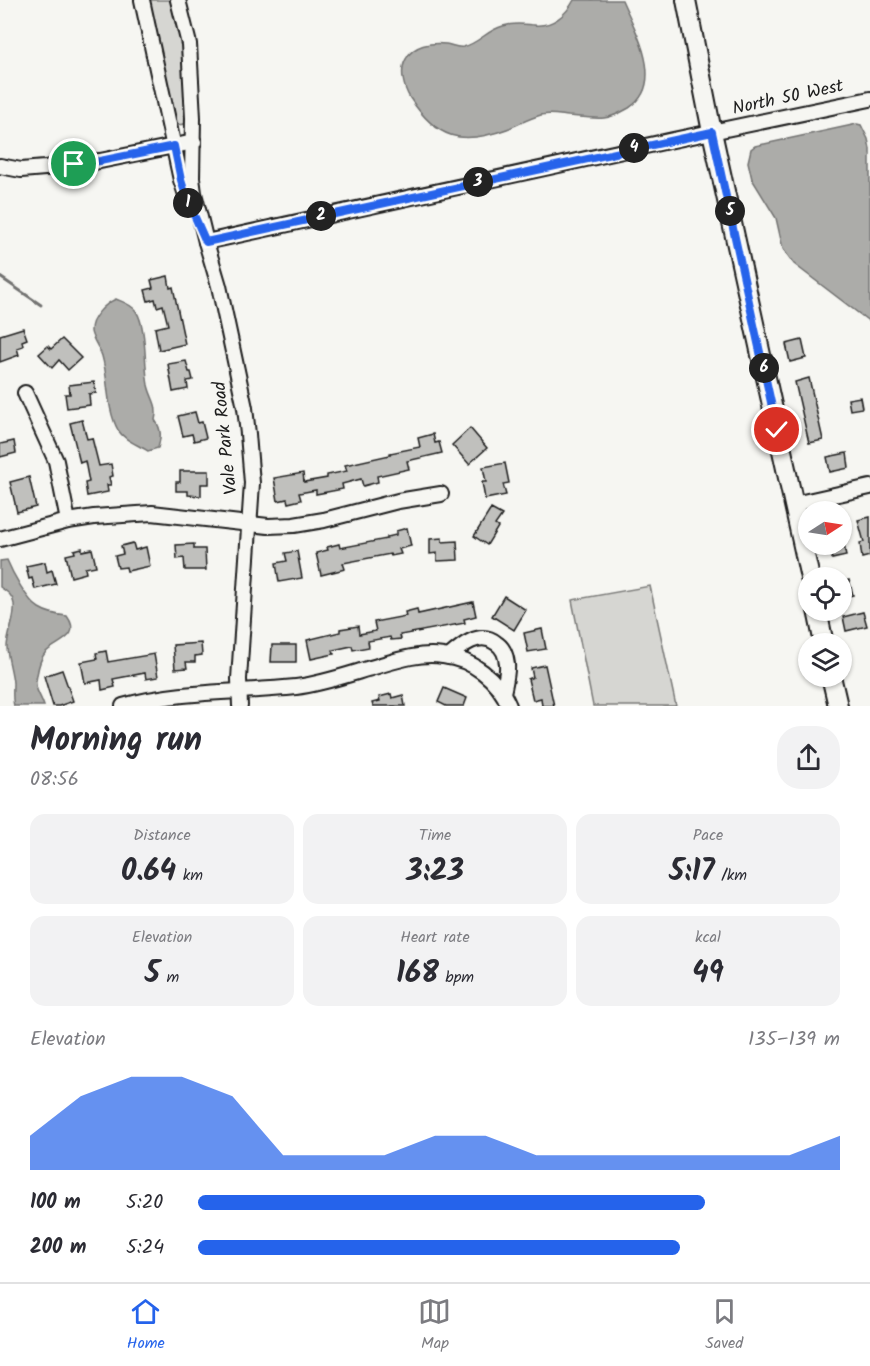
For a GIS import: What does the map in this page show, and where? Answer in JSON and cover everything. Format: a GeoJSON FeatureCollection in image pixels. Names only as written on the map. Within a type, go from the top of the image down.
{"type":"FeatureCollection","features":[{"type":"Feature","properties":{"kind":"main road"},"geometry":{"type":"LineString","coordinates":[[686,0],[712,132],[808,567]]}},
{"type":"Feature","properties":{"kind":"main road"},"geometry":{"type":"LineString","coordinates":[[834,687],[838,706]]}},
{"type":"Feature","properties":{"kind":"street","name":"Vale Park Road"},"geometry":{"type":"LineString","coordinates":[[142,0],[181,180],[206,242]]}},
{"type":"Feature","properties":{"kind":"street","name":"Vale Park Road"},"geometry":{"type":"LineString","coordinates":[[178,0],[189,44],[194,142],[193,186],[219,286],[245,408],[252,483],[239,691],[240,706]]}},
{"type":"Feature","properties":{"kind":"street","name":"North 50 West"},"geometry":{"type":"LineString","coordinates":[[206,242],[870,99]]}},
{"type":"Feature","properties":{"kind":"street"},"geometry":{"type":"LineString","coordinates":[[0,166],[21,170],[45,168],[100,161],[194,142]]}},
{"type":"Feature","properties":{"kind":"street"},"geometry":{"type":"LineString","coordinates":[[25,393],[56,461],[68,521]]}},
{"type":"Feature","properties":{"kind":"street"},"geometry":{"type":"LineString","coordinates":[[794,504],[870,487]]}},
{"type":"Feature","properties":{"kind":"street"},"geometry":{"type":"LineString","coordinates":[[0,539],[68,521],[152,513],[282,526],[309,523],[398,501],[441,494]]}},
{"type":"Feature","properties":{"kind":"street"},"geometry":{"type":"LineString","coordinates":[[449,657],[470,641],[481,638],[490,639],[499,644],[507,663],[503,693]]}},
{"type":"Feature","properties":{"kind":"street"},"geometry":{"type":"LineString","coordinates":[[123,706],[166,696],[296,687],[431,655],[449,657],[474,666],[490,678],[503,693],[509,706]]}},
{"type":"Feature","properties":{"kind":"shaded area"},"geometry":{"type":"Polygon","coordinates":[[[146,0],[174,0],[182,25],[188,122],[183,124],[174,123],[146,0]]]}},
{"type":"Feature","properties":{"kind":"shaded area"},"geometry":{"type":"Polygon","coordinates":[[[574,0],[622,0],[640,41],[647,71],[646,85],[640,98],[629,108],[604,118],[541,115],[491,134],[463,137],[451,135],[430,123],[410,98],[404,84],[403,69],[413,50],[434,44],[463,47],[503,26],[547,24],[563,15],[574,0]]]}},
{"type":"Feature","properties":{"kind":"shaded area"},"geometry":{"type":"Polygon","coordinates":[[[861,125],[870,149],[870,322],[794,264],[783,249],[776,218],[752,179],[748,162],[751,149],[755,146],[861,125]]]}},
{"type":"Feature","properties":{"kind":"shaded area"},"geometry":{"type":"Polygon","coordinates":[[[116,299],[136,311],[144,336],[148,385],[155,406],[155,420],[160,434],[158,448],[148,451],[128,440],[118,430],[111,413],[102,356],[91,334],[91,326],[96,316],[103,307],[116,299]]]}},
{"type":"Feature","properties":{"kind":"shaded area"},"geometry":{"type":"Polygon","coordinates":[[[7,560],[20,586],[34,604],[42,610],[67,616],[71,623],[70,634],[45,653],[40,664],[36,684],[44,706],[14,706],[7,646],[14,604],[11,596],[0,587],[0,561],[7,560]]]}},
{"type":"Feature","properties":{"kind":"shaded area"},"geometry":{"type":"Polygon","coordinates":[[[650,586],[676,706],[593,706],[572,600],[650,586]]]}},
{"type":"Feature","properties":{"kind":"building"},"geometry":{"type":"Polygon","coordinates":[[[168,276],[170,288],[173,287],[185,344],[159,350],[155,328],[168,325],[163,305],[157,307],[155,299],[148,301],[145,290],[153,288],[151,280],[168,276]]]}},
{"type":"Feature","properties":{"kind":"building"},"geometry":{"type":"Polygon","coordinates":[[[23,328],[27,339],[22,341],[23,346],[17,348],[19,355],[0,362],[0,335],[23,328]]]}},
{"type":"Feature","properties":{"kind":"building"},"geometry":{"type":"Polygon","coordinates":[[[62,339],[81,358],[68,370],[59,360],[52,368],[39,354],[48,346],[51,349],[62,339]]]}},
{"type":"Feature","properties":{"kind":"building"},"geometry":{"type":"Polygon","coordinates":[[[802,340],[806,358],[790,362],[786,344],[802,340]]]}},
{"type":"Feature","properties":{"kind":"building"},"geometry":{"type":"Polygon","coordinates":[[[186,361],[193,380],[187,381],[188,389],[173,392],[168,364],[186,361]]]}},
{"type":"Feature","properties":{"kind":"building"},"geometry":{"type":"Polygon","coordinates":[[[809,378],[823,440],[809,443],[795,382],[809,378]]]}},
{"type":"Feature","properties":{"kind":"building"},"geometry":{"type":"Polygon","coordinates":[[[94,382],[96,393],[89,394],[90,405],[67,408],[65,394],[70,394],[69,385],[94,382]]]}},
{"type":"Feature","properties":{"kind":"building"},"geometry":{"type":"Polygon","coordinates":[[[860,397],[862,408],[850,410],[848,399],[860,397]]]}},
{"type":"Feature","properties":{"kind":"building"},"geometry":{"type":"Polygon","coordinates":[[[195,412],[198,423],[202,422],[206,438],[194,441],[192,434],[183,436],[178,416],[195,412]]]}},
{"type":"Feature","properties":{"kind":"building"},"geometry":{"type":"Polygon","coordinates":[[[82,420],[87,439],[92,438],[99,466],[111,464],[113,476],[109,477],[111,485],[107,485],[108,492],[87,496],[85,483],[89,482],[85,461],[80,463],[70,423],[82,420]]]}},
{"type":"Feature","properties":{"kind":"building"},"geometry":{"type":"Polygon","coordinates":[[[470,428],[487,448],[469,464],[452,445],[470,428]]]}},
{"type":"Feature","properties":{"kind":"building"},"geometry":{"type":"Polygon","coordinates":[[[433,434],[435,443],[439,442],[442,453],[407,461],[409,469],[377,476],[378,482],[363,486],[361,479],[342,484],[343,489],[316,494],[316,490],[299,493],[301,500],[288,503],[287,499],[278,501],[274,478],[303,473],[304,482],[327,478],[327,475],[347,471],[345,465],[420,447],[418,438],[433,434]]]}},
{"type":"Feature","properties":{"kind":"building"},"geometry":{"type":"Polygon","coordinates":[[[14,441],[16,453],[0,457],[0,444],[14,441]]]}},
{"type":"Feature","properties":{"kind":"building"},"geometry":{"type":"Polygon","coordinates":[[[847,453],[849,468],[830,472],[827,457],[847,453]]]}},
{"type":"Feature","properties":{"kind":"building"},"geometry":{"type":"Polygon","coordinates":[[[505,463],[509,483],[503,484],[506,495],[485,499],[482,482],[486,482],[483,467],[505,463]]]}},
{"type":"Feature","properties":{"kind":"building"},"geometry":{"type":"Polygon","coordinates":[[[180,471],[209,471],[209,484],[201,484],[201,496],[188,495],[188,491],[176,491],[176,482],[180,482],[180,471]]]}},
{"type":"Feature","properties":{"kind":"building"},"geometry":{"type":"Polygon","coordinates":[[[29,477],[36,507],[17,512],[10,482],[29,477]]]}},
{"type":"Feature","properties":{"kind":"building"},"geometry":{"type":"Polygon","coordinates":[[[491,509],[502,515],[487,545],[474,536],[491,509]]]}},
{"type":"Feature","properties":{"kind":"building"},"geometry":{"type":"Polygon","coordinates":[[[870,517],[870,556],[862,558],[860,543],[864,542],[858,520],[870,517]]]}},
{"type":"Feature","properties":{"kind":"building"},"geometry":{"type":"Polygon","coordinates":[[[407,528],[411,546],[399,549],[401,554],[343,563],[345,569],[321,575],[316,553],[339,544],[340,548],[387,539],[387,537],[396,535],[396,531],[407,528]]]}},
{"type":"Feature","properties":{"kind":"building"},"geometry":{"type":"Polygon","coordinates":[[[442,538],[442,542],[457,541],[458,560],[437,561],[437,553],[430,554],[430,539],[442,538]]]}},
{"type":"Feature","properties":{"kind":"building"},"geometry":{"type":"Polygon","coordinates":[[[133,543],[135,550],[146,547],[150,566],[127,571],[126,567],[118,568],[115,556],[123,554],[121,546],[133,543]]]}},
{"type":"Feature","properties":{"kind":"building"},"geometry":{"type":"Polygon","coordinates":[[[194,544],[194,549],[205,549],[206,570],[185,570],[184,558],[177,559],[176,545],[194,544]]]}},
{"type":"Feature","properties":{"kind":"building"},"geometry":{"type":"Polygon","coordinates":[[[82,548],[82,551],[92,549],[96,566],[85,568],[86,573],[71,577],[66,555],[82,548]]]}},
{"type":"Feature","properties":{"kind":"building"},"geometry":{"type":"Polygon","coordinates":[[[297,551],[302,578],[279,582],[276,563],[287,561],[285,553],[297,551]]]}},
{"type":"Feature","properties":{"kind":"building"},"geometry":{"type":"Polygon","coordinates":[[[831,555],[846,555],[846,556],[832,559],[831,555]]]}},
{"type":"Feature","properties":{"kind":"building"},"geometry":{"type":"Polygon","coordinates":[[[45,562],[47,572],[52,570],[56,584],[35,589],[32,578],[29,579],[26,566],[45,562]]]}},
{"type":"Feature","properties":{"kind":"building"},"geometry":{"type":"Polygon","coordinates":[[[504,596],[526,610],[514,630],[492,616],[504,596]]]}},
{"type":"Feature","properties":{"kind":"building"},"geometry":{"type":"Polygon","coordinates":[[[473,602],[476,616],[464,619],[465,623],[400,635],[401,639],[391,640],[390,637],[368,641],[369,647],[353,650],[352,646],[333,650],[334,654],[311,659],[307,640],[340,632],[340,629],[358,626],[359,634],[376,631],[374,622],[406,616],[405,612],[417,609],[418,614],[473,602]]]}},
{"type":"Feature","properties":{"kind":"building"},"geometry":{"type":"Polygon","coordinates":[[[863,612],[867,626],[846,631],[844,621],[852,621],[852,615],[863,612]]]}},
{"type":"Feature","properties":{"kind":"building"},"geometry":{"type":"Polygon","coordinates":[[[542,629],[546,649],[528,652],[524,633],[542,629]]]}},
{"type":"Feature","properties":{"kind":"building"},"geometry":{"type":"Polygon","coordinates":[[[201,643],[202,655],[195,656],[195,662],[186,662],[187,668],[175,669],[173,645],[201,643]]]}},
{"type":"Feature","properties":{"kind":"building"},"geometry":{"type":"Polygon","coordinates":[[[272,645],[296,645],[296,662],[271,662],[272,645]]]}},
{"type":"Feature","properties":{"kind":"building"},"geometry":{"type":"Polygon","coordinates":[[[106,651],[108,662],[154,654],[158,677],[146,679],[145,673],[113,679],[115,687],[102,690],[101,680],[85,683],[81,662],[97,659],[96,653],[106,651]]]}},
{"type":"Feature","properties":{"kind":"building"},"geometry":{"type":"Polygon","coordinates":[[[545,665],[554,706],[542,706],[541,698],[533,700],[528,679],[533,677],[531,668],[545,665]]]}},
{"type":"Feature","properties":{"kind":"building"},"geometry":{"type":"Polygon","coordinates":[[[62,670],[73,701],[53,706],[44,676],[62,670]]]}},
{"type":"Feature","properties":{"kind":"building"},"geometry":{"type":"Polygon","coordinates":[[[444,688],[467,698],[464,706],[446,706],[438,702],[444,688]]]}},
{"type":"Feature","properties":{"kind":"building"},"geometry":{"type":"Polygon","coordinates":[[[391,694],[392,698],[403,695],[405,706],[373,706],[372,703],[380,701],[379,697],[391,694]]]}},
{"type":"Feature","properties":{"kind":"waterway"},"geometry":{"type":"LineString","coordinates":[[0,277],[41,305]]}},
{"type":"Feature","properties":{"kind":"route"},"geometry":{"type":"LineString","coordinates":[[74,164],[174,146],[187,199],[206,242],[712,132],[777,430]]}}]}
